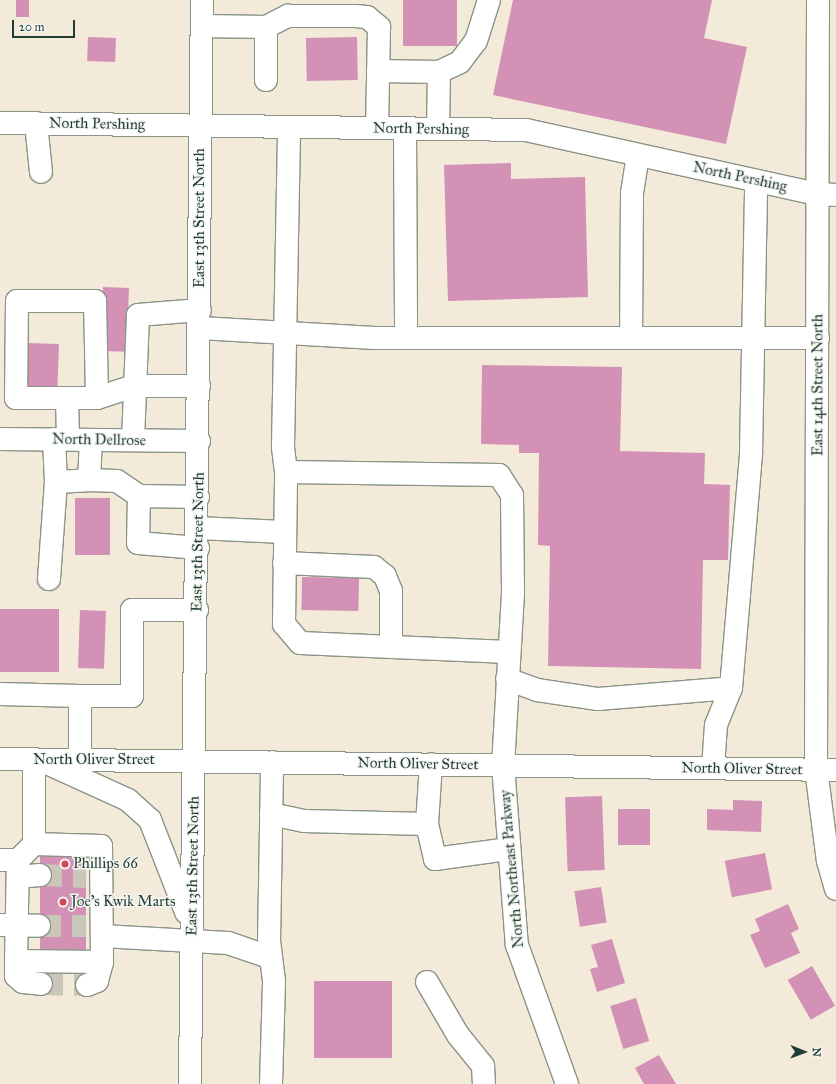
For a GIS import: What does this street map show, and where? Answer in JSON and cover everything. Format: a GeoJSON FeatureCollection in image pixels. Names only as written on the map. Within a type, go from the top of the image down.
{"type":"FeatureCollection","features":[{"type":"Feature","properties":{"kind":"street","name":"East 13th Street North"},"geometry":{"type":"LineString","coordinates":[[190,1084],[198,538],[202,0]]}},
{"type":"Feature","properties":{"kind":"street"},"geometry":{"type":"LineString","coordinates":[[378,71],[439,72],[460,62],[476,41],[488,0]]}},
{"type":"Feature","properties":{"kind":"street","name":"East 14th Street North"},"geometry":{"type":"LineString","coordinates":[[818,0],[827,194],[818,338],[827,466],[826,770],[828,861],[836,889]]}},
{"type":"Feature","properties":{"kind":"street"},"geometry":{"type":"LineString","coordinates":[[202,26],[266,27],[288,16],[367,17],[379,27],[377,128]]}},
{"type":"Feature","properties":{"kind":"street"},"geometry":{"type":"LineString","coordinates":[[266,27],[266,80]]}},
{"type":"Feature","properties":{"kind":"street"},"geometry":{"type":"LineString","coordinates":[[438,129],[439,72]]}},
{"type":"Feature","properties":{"kind":"street","name":"North Pershing"},"geometry":{"type":"LineString","coordinates":[[0,123],[526,130],[756,181],[827,194]]}},
{"type":"Feature","properties":{"kind":"street"},"geometry":{"type":"LineString","coordinates":[[36,123],[40,172]]}},
{"type":"Feature","properties":{"kind":"street"},"geometry":{"type":"LineString","coordinates":[[289,127],[283,446],[286,472],[284,532],[284,624],[300,643],[508,652]]}},
{"type":"Feature","properties":{"kind":"street"},"geometry":{"type":"LineString","coordinates":[[405,129],[406,338]]}},
{"type":"Feature","properties":{"kind":"street"},"geometry":{"type":"LineString","coordinates":[[632,338],[632,193],[638,155]]}},
{"type":"Feature","properties":{"kind":"street"},"geometry":{"type":"LineString","coordinates":[[713,768],[716,725],[731,688],[751,453],[756,338],[756,181]]}},
{"type":"Feature","properties":{"kind":"street"},"geometry":{"type":"LineString","coordinates":[[97,398],[95,301],[17,301],[16,398],[97,398],[134,386],[199,386]]}},
{"type":"Feature","properties":{"kind":"street"},"geometry":{"type":"LineString","coordinates":[[133,440],[138,315],[200,319],[285,331],[406,338],[818,338]]}},
{"type":"Feature","properties":{"kind":"street"},"geometry":{"type":"LineString","coordinates":[[49,579],[56,482],[67,398]]}},
{"type":"Feature","properties":{"kind":"street","name":"North Dellrose"},"geometry":{"type":"LineString","coordinates":[[0,439],[199,441]]}},
{"type":"Feature","properties":{"kind":"street"},"geometry":{"type":"LineString","coordinates":[[89,480],[91,440]]}},
{"type":"Feature","properties":{"kind":"street","name":"North Northeast Parkway"},"geometry":{"type":"LineString","coordinates":[[286,472],[499,475],[512,495],[513,593],[508,652],[503,765],[517,945],[567,1084]]}},
{"type":"Feature","properties":{"kind":"street"},"geometry":{"type":"LineString","coordinates":[[56,482],[89,480],[117,481],[139,496],[198,497]]}},
{"type":"Feature","properties":{"kind":"street"},"geometry":{"type":"LineString","coordinates":[[139,496],[138,543],[284,532]]}},
{"type":"Feature","properties":{"kind":"street"},"geometry":{"type":"LineString","coordinates":[[284,563],[374,567],[385,576],[391,591],[391,647]]}},
{"type":"Feature","properties":{"kind":"street"},"geometry":{"type":"LineString","coordinates":[[0,694],[132,696],[132,610],[197,610]]}},
{"type":"Feature","properties":{"kind":"street"},"geometry":{"type":"LineString","coordinates":[[507,679],[538,690],[598,699],[731,688]]}},
{"type":"Feature","properties":{"kind":"street"},"geometry":{"type":"LineString","coordinates":[[80,696],[80,760]]}},
{"type":"Feature","properties":{"kind":"street","name":"North Oliver Street"},"geometry":{"type":"LineString","coordinates":[[0,759],[826,770]]}},
{"type":"Feature","properties":{"kind":"street"},"geometry":{"type":"LineString","coordinates":[[41,984],[22,982],[16,976],[16,960],[9,925],[12,866],[34,844],[37,760],[128,800],[150,820],[191,934]]}},
{"type":"Feature","properties":{"kind":"street"},"geometry":{"type":"LineString","coordinates":[[271,1084],[274,980],[269,957],[272,762]]}},
{"type":"Feature","properties":{"kind":"street"},"geometry":{"type":"LineString","coordinates":[[430,764],[427,824],[435,859],[509,849]]}},
{"type":"Feature","properties":{"kind":"street"},"geometry":{"type":"LineString","coordinates":[[271,814],[304,821],[427,824]]}},
{"type":"Feature","properties":{"kind":"street"},"geometry":{"type":"LineString","coordinates":[[34,844],[101,846],[94,878],[97,930],[102,962],[97,981],[87,985]]}},
{"type":"Feature","properties":{"kind":"street"},"geometry":{"type":"LineString","coordinates":[[12,866],[40,875]]}},
{"type":"Feature","properties":{"kind":"street"},"geometry":{"type":"LineString","coordinates":[[9,925],[39,926]]}},
{"type":"Feature","properties":{"kind":"street"},"geometry":{"type":"LineString","coordinates":[[97,930],[191,934],[228,943],[269,957]]}},
{"type":"Feature","properties":{"kind":"street"},"geometry":{"type":"LineString","coordinates":[[16,960],[102,962]]}},
{"type":"Feature","properties":{"kind":"street"},"geometry":{"type":"LineString","coordinates":[[427,982],[458,1035],[483,1066],[484,1084]]}},
{"type":"Feature","properties":{"kind":"building"},"geometry":{"type":"Polygon","coordinates":[[[16,0],[29,0],[29,17],[16,17],[16,0]]]}},
{"type":"Feature","properties":{"kind":"building"},"geometry":{"type":"Polygon","coordinates":[[[403,0],[457,0],[457,46],[403,46],[403,0]]]}},
{"type":"Feature","properties":{"kind":"building"},"geometry":{"type":"Polygon","coordinates":[[[513,0],[712,0],[704,38],[747,47],[726,144],[493,95],[513,0]]]}},
{"type":"Feature","properties":{"kind":"building"},"geometry":{"type":"Polygon","coordinates":[[[88,37],[116,38],[115,62],[87,61],[88,37]]]}},
{"type":"Feature","properties":{"kind":"building"},"geometry":{"type":"Polygon","coordinates":[[[357,37],[358,80],[307,81],[306,38],[357,37]]]}},
{"type":"Feature","properties":{"kind":"building"},"geometry":{"type":"Polygon","coordinates":[[[511,163],[511,179],[585,177],[588,297],[448,301],[444,165],[511,163]]]}},
{"type":"Feature","properties":{"kind":"building"},"geometry":{"type":"Polygon","coordinates":[[[103,287],[129,288],[127,352],[101,351],[103,287]]]}},
{"type":"Feature","properties":{"kind":"building"},"geometry":{"type":"Polygon","coordinates":[[[28,343],[59,344],[57,388],[26,387],[28,343]]]}},
{"type":"Feature","properties":{"kind":"building"},"geometry":{"type":"Polygon","coordinates":[[[482,365],[622,367],[620,451],[705,453],[704,484],[730,485],[728,560],[703,560],[701,669],[548,666],[550,546],[538,545],[539,453],[519,453],[519,445],[481,444],[482,365]]]}},
{"type":"Feature","properties":{"kind":"building"},"geometry":{"type":"Polygon","coordinates":[[[75,498],[110,498],[110,555],[75,555],[75,498]]]}},
{"type":"Feature","properties":{"kind":"building"},"geometry":{"type":"Polygon","coordinates":[[[302,577],[359,578],[358,611],[301,610],[302,577]]]}},
{"type":"Feature","properties":{"kind":"building"},"geometry":{"type":"Polygon","coordinates":[[[0,609],[59,609],[59,672],[0,672],[0,609]]]}},
{"type":"Feature","properties":{"kind":"building"},"geometry":{"type":"Polygon","coordinates":[[[80,610],[106,611],[104,669],[78,668],[80,610]]]}},
{"type":"Feature","properties":{"kind":"building"},"geometry":{"type":"Polygon","coordinates":[[[602,796],[605,870],[568,871],[565,797],[602,796]]]}},
{"type":"Feature","properties":{"kind":"building"},"geometry":{"type":"Polygon","coordinates":[[[733,800],[762,801],[761,832],[707,830],[707,809],[733,810],[733,800]]]}},
{"type":"Feature","properties":{"kind":"building"},"geometry":{"type":"Polygon","coordinates":[[[618,809],[650,809],[650,845],[618,845],[618,809]]]}},
{"type":"Feature","properties":{"kind":"building"},"geometry":{"type":"Polygon","coordinates":[[[40,852],[86,852],[86,951],[40,951],[40,852]]]}},
{"type":"Feature","properties":{"kind":"building"},"geometry":{"type":"Polygon","coordinates":[[[765,853],[772,889],[732,897],[725,861],[765,853]]]}},
{"type":"Feature","properties":{"kind":"building"},"geometry":{"type":"Polygon","coordinates":[[[601,887],[607,923],[580,927],[574,891],[601,887]]]}},
{"type":"Feature","properties":{"kind":"building"},"geometry":{"type":"Polygon","coordinates":[[[788,904],[799,929],[791,933],[800,953],[765,968],[750,935],[760,931],[755,919],[788,904]]]}},
{"type":"Feature","properties":{"kind":"building"},"geometry":{"type":"Polygon","coordinates":[[[612,939],[625,983],[597,992],[590,969],[598,967],[591,945],[612,939]]]}},
{"type":"Feature","properties":{"kind":"building"},"geometry":{"type":"Polygon","coordinates":[[[812,966],[835,1006],[811,1020],[788,980],[812,966]]]}},
{"type":"Feature","properties":{"kind":"building"},"geometry":{"type":"Polygon","coordinates":[[[314,981],[392,981],[392,1058],[314,1058],[314,981]]]}},
{"type":"Feature","properties":{"kind":"building"},"geometry":{"type":"Polygon","coordinates":[[[636,998],[649,1041],[623,1049],[610,1006],[636,998]]]}},
{"type":"Feature","properties":{"kind":"building"},"geometry":{"type":"Polygon","coordinates":[[[659,1055],[676,1084],[644,1084],[635,1068],[659,1055]]]}},
{"type":"Feature","properties":{"kind":"tunnel"},"geometry":{"type":"LineString","coordinates":[[40,875],[86,877]]}},
{"type":"Feature","properties":{"kind":"tunnel"},"geometry":{"type":"LineString","coordinates":[[39,926],[86,926]]}},
{"type":"Feature","properties":{"kind":"tunnel"},"geometry":{"type":"LineString","coordinates":[[41,984],[87,985]]}},
{"type":"Feature","properties":{"kind":"place","name":"Phillips 66"},"geometry":{"type":"Point","coordinates":[65,864]}},
{"type":"Feature","properties":{"kind":"place","name":"Joe's Kwik Marts"},"geometry":{"type":"Point","coordinates":[63,902]}}]}
